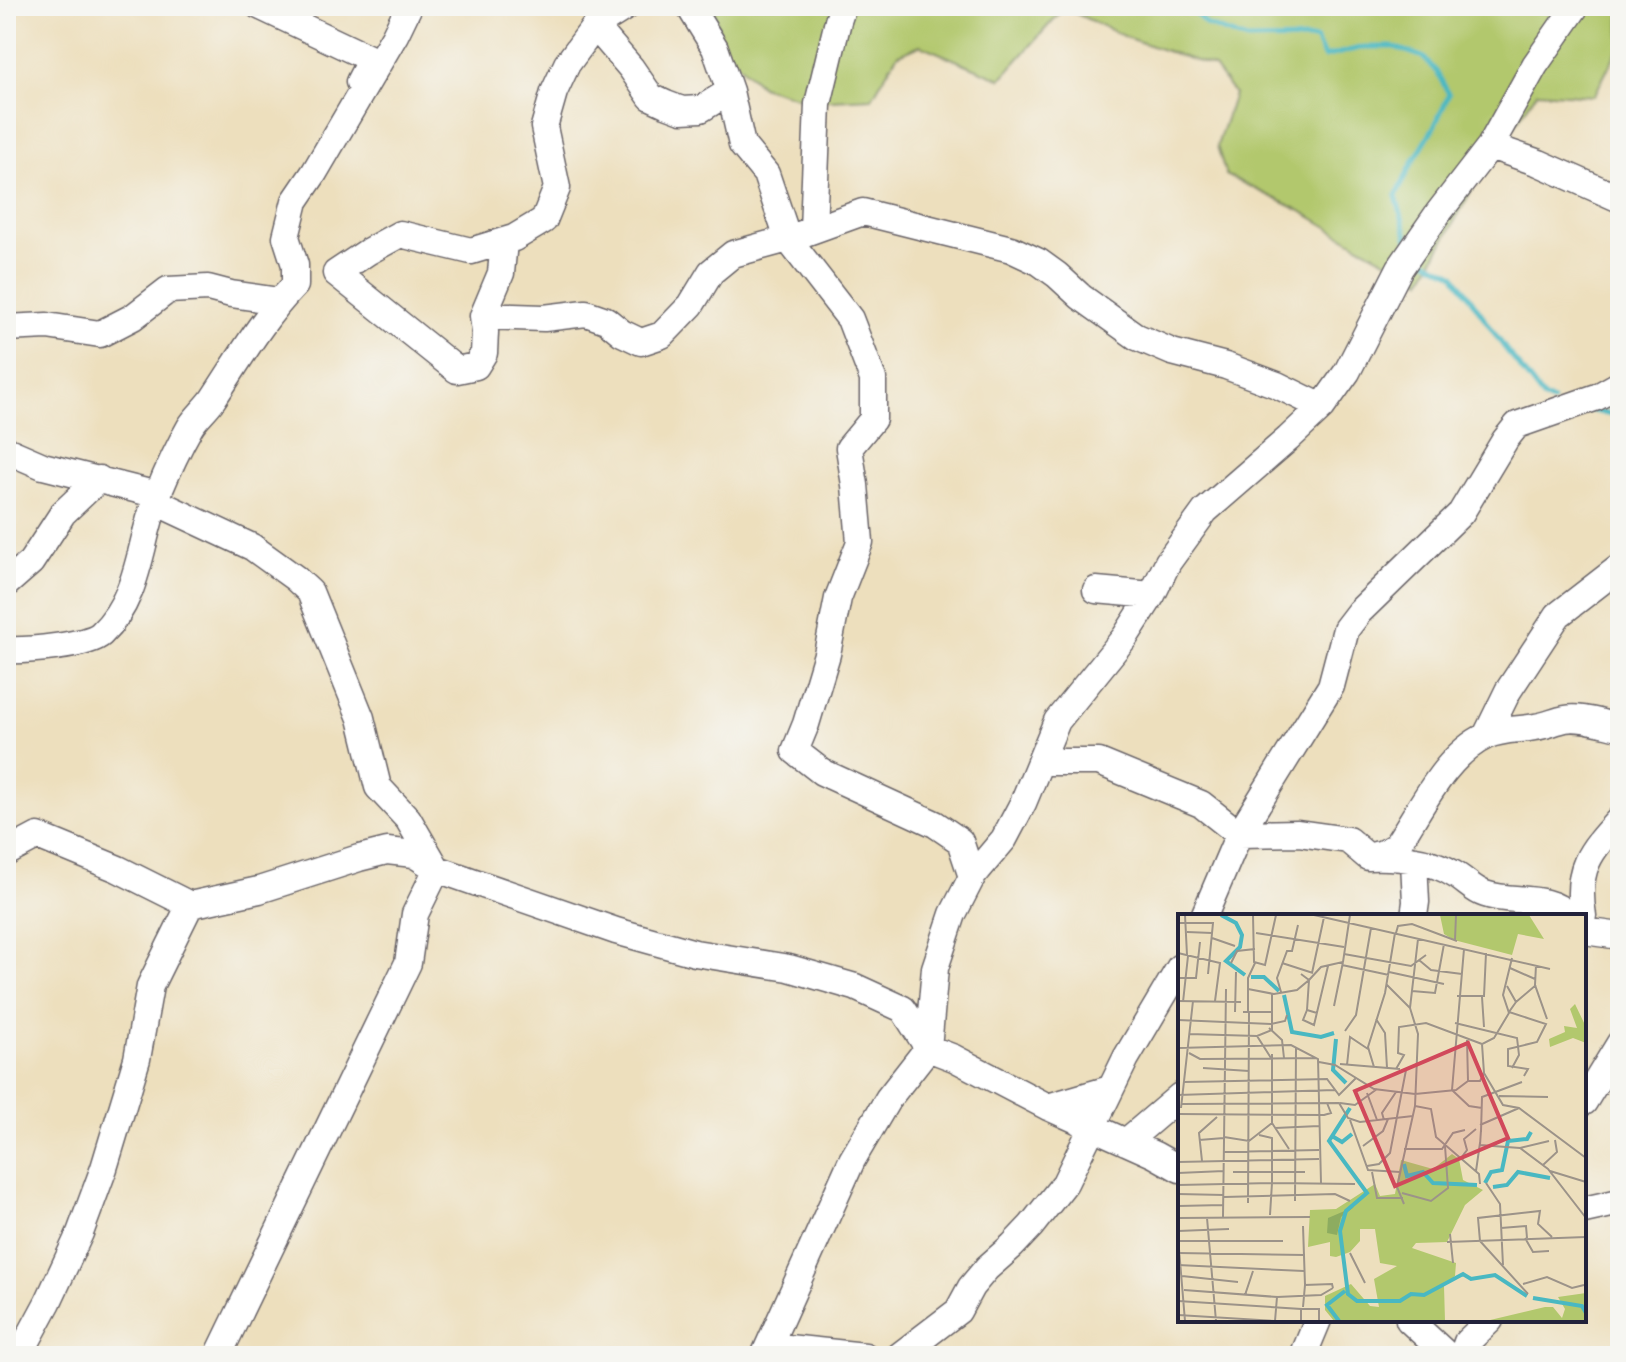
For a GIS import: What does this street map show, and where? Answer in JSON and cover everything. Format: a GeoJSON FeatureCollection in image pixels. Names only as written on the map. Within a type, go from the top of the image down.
{"type":"FeatureCollection","features":[{"type":"Feature","properties":{"kind":"street"},"geometry":{"type":"LineString","coordinates":[[259,6],[371,59],[286,237]]}},
{"type":"Feature","properties":{"kind":"street"},"geometry":{"type":"LineString","coordinates":[[6,650],[68,645],[99,637],[118,615],[137,574],[157,498],[190,426],[211,401],[279,301],[295,285],[295,265],[286,237],[295,201],[322,160],[409,6]]}},
{"type":"Feature","properties":{"kind":"street"},"geometry":{"type":"LineString","coordinates":[[504,242],[501,273],[483,316],[484,353],[476,366],[457,370],[336,273],[400,234],[471,251],[514,238],[544,220],[557,188],[544,127],[554,92],[567,64],[595,26],[627,6]]}},
{"type":"Feature","properties":{"kind":"street"},"geometry":{"type":"LineString","coordinates":[[689,6],[715,48],[730,91],[742,145],[766,174],[850,319],[873,379],[873,419],[849,448],[860,542],[838,598],[827,654],[795,751],[822,772],[935,824],[960,841],[972,877]]}},
{"type":"Feature","properties":{"kind":"street"},"geometry":{"type":"LineString","coordinates":[[800,234],[818,104],[843,6]]}},
{"type":"Feature","properties":{"kind":"street"},"geometry":{"type":"LineString","coordinates":[[865,1356],[767,1351],[852,1160],[888,1099],[928,1048],[935,968],[953,914],[972,877],[1004,839],[1023,803],[1057,721],[1125,637],[1152,595],[1168,562],[1205,511],[1322,407],[1347,372],[1400,268],[1490,146],[1535,65],[1576,6]]}},
{"type":"Feature","properties":{"kind":"street"},"geometry":{"type":"LineString","coordinates":[[595,26],[651,97],[682,110],[701,109],[730,91]]}},
{"type":"Feature","properties":{"kind":"street"},"geometry":{"type":"LineString","coordinates":[[1490,146],[1539,163],[1620,199]]}},
{"type":"Feature","properties":{"kind":"street"},"geometry":{"type":"LineString","coordinates":[[483,316],[544,318],[586,313],[606,320],[622,333],[641,342],[662,335],[691,305],[711,272],[733,254],[863,212],[1011,249],[1039,262],[1137,337],[1172,352],[1226,366],[1277,385],[1322,407]]}},
{"type":"Feature","properties":{"kind":"street"},"geometry":{"type":"LineString","coordinates":[[6,328],[47,326],[100,334],[133,317],[168,290],[208,288],[279,301]]}},
{"type":"Feature","properties":{"kind":"street"},"geometry":{"type":"LineString","coordinates":[[1205,914],[1239,834],[1331,686],[1346,629],[1367,604],[1461,513],[1498,450],[1517,425],[1597,397],[1620,384]]}},
{"type":"Feature","properties":{"kind":"street"},"geometry":{"type":"LineString","coordinates":[[6,450],[43,466],[99,479],[157,498],[252,547],[310,592],[361,718],[378,787],[408,819],[437,869]]}},
{"type":"Feature","properties":{"kind":"street"},"geometry":{"type":"LineString","coordinates":[[6,584],[31,562],[63,513],[99,479]]}},
{"type":"Feature","properties":{"kind":"street"},"geometry":{"type":"LineString","coordinates":[[1486,736],[1508,691],[1558,615],[1620,567]]}},
{"type":"Feature","properties":{"kind":"street"},"geometry":{"type":"LineString","coordinates":[[1096,590],[1152,595]]}},
{"type":"Feature","properties":{"kind":"street"},"geometry":{"type":"LineString","coordinates":[[1368,857],[1396,846],[1446,768],[1462,752],[1486,736],[1538,727],[1567,718],[1620,727]]}},
{"type":"Feature","properties":{"kind":"street"},"geometry":{"type":"LineString","coordinates":[[1040,762],[1099,762],[1201,804],[1239,834],[1298,833],[1348,840],[1368,857],[1397,856],[1438,865],[1486,895],[1498,907],[1530,899],[1561,908],[1568,914]]}},
{"type":"Feature","properties":{"kind":"street"},"geometry":{"type":"LineString","coordinates":[[1580,914],[1579,895],[1583,868],[1595,848],[1620,819]]}},
{"type":"Feature","properties":{"kind":"street"},"geometry":{"type":"LineString","coordinates":[[6,853],[38,836],[118,869],[190,905],[259,890],[387,851],[414,854],[437,869],[616,931],[695,953],[789,968],[855,987],[903,1009],[928,1048],[1178,1168]]}},
{"type":"Feature","properties":{"kind":"street"},"geometry":{"type":"LineString","coordinates":[[1414,861],[1414,914]]}},
{"type":"Feature","properties":{"kind":"street"},"geometry":{"type":"LineString","coordinates":[[218,1356],[408,963],[415,914],[437,869]]}},
{"type":"Feature","properties":{"kind":"street"},"geometry":{"type":"LineString","coordinates":[[19,1356],[80,1233],[104,1168],[137,1059],[150,986],[190,905]]}},
{"type":"Feature","properties":{"kind":"street"},"geometry":{"type":"LineString","coordinates":[[1586,926],[1620,936]]}},
{"type":"Feature","properties":{"kind":"street"},"geometry":{"type":"LineString","coordinates":[[899,1356],[958,1311],[971,1287],[1012,1246],[1065,1183],[1126,1058],[1178,970]]}},
{"type":"Feature","properties":{"kind":"street"},"geometry":{"type":"LineString","coordinates":[[1586,1099],[1620,1043]]}},
{"type":"Feature","properties":{"kind":"street"},"geometry":{"type":"LineString","coordinates":[[1048,1107],[1110,1089]]}},
{"type":"Feature","properties":{"kind":"street"},"geometry":{"type":"LineString","coordinates":[[1126,1142],[1178,1098]]}},
{"type":"Feature","properties":{"kind":"street"},"geometry":{"type":"LineString","coordinates":[[1586,1210],[1620,1202]]}},
{"type":"Feature","properties":{"kind":"street"},"geometry":{"type":"LineString","coordinates":[[1303,1356],[1317,1322]]}},
{"type":"Feature","properties":{"kind":"street"},"geometry":{"type":"LineString","coordinates":[[1411,1322],[1448,1356]]}},
{"type":"Feature","properties":{"kind":"street"},"geometry":{"type":"LineString","coordinates":[[1462,1356],[1467,1342],[1488,1322]]}},
{"type":"Feature","properties":{"kind":"green space"},"geometry":{"type":"Polygon","coordinates":[[[713,6],[1620,6],[1620,45],[1594,96],[1537,92],[1475,184],[1422,280],[1299,210],[1226,175],[1217,146],[1234,94],[1214,67],[1128,38],[1064,8],[1001,79],[920,45],[897,55],[872,98],[810,101],[761,86],[723,50],[713,6]]]}},
{"type":"Feature","properties":{"kind":"waterway"},"geometry":{"type":"LineString","coordinates":[[1191,6],[1207,25],[1247,40],[1316,39],[1324,57],[1364,47],[1394,47],[1423,57],[1436,71],[1449,94],[1396,196],[1408,240]]}},
{"type":"Feature","properties":{"kind":"waterway"},"geometry":{"type":"LineString","coordinates":[[1420,257],[1454,274],[1544,399],[1553,401]]}},
{"type":"Feature","properties":{"kind":"waterway"},"geometry":{"type":"LineString","coordinates":[[1590,410],[1620,417]]}}]}
